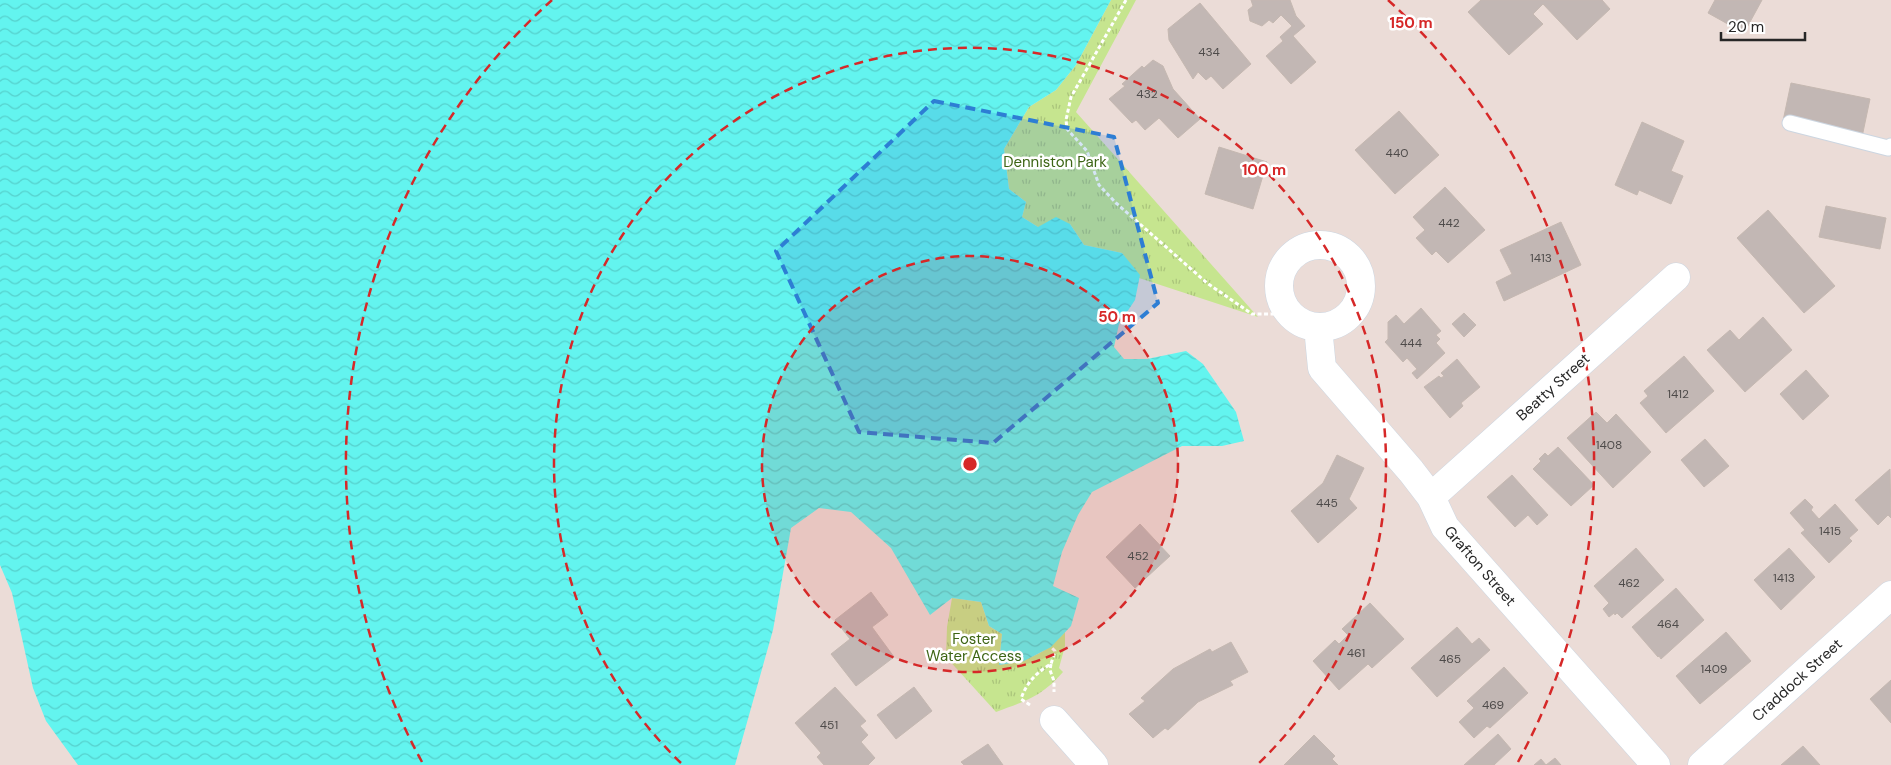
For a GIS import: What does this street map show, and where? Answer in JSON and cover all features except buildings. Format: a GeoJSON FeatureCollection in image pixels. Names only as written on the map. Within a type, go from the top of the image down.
{"type":"FeatureCollection","features":[{"type":"Feature","properties":{"kind":"street"},"geometry":{"type":"LineString","coordinates":[[1310,245],[1332,246],[1342,250],[1356,266],[1360,276],[1360,298],[1355,308],[1339,322],[1318,328],[1298,321],[1289,314],[1279,295],[1278,284],[1282,269],[1291,255],[1310,245]]}},
{"type":"Feature","properties":{"kind":"street","name":"Beatty Street"},"geometry":{"type":"LineString","coordinates":[[1431,497],[1676,277]]}},
{"type":"Feature","properties":{"kind":"street","name":"Grafton Street"},"geometry":{"type":"LineString","coordinates":[[1318,328],[1322,368],[1411,471],[1431,497],[1445,527],[1656,765]]}},
{"type":"Feature","properties":{"kind":"street","name":"Craddock Street"},"geometry":{"type":"LineString","coordinates":[[1702,765],[1891,595]]}},
{"type":"Feature","properties":{"kind":"street"},"geometry":{"type":"LineString","coordinates":[[1054,720],[1094,765]]}},
{"type":"Feature","properties":{"kind":"lane"},"geometry":{"type":"LineString","coordinates":[[1790,123],[1888,148],[1891,146]]}},
{"type":"Feature","properties":{"kind":"path"},"geometry":{"type":"LineString","coordinates":[[1126,0],[1071,97],[1066,120],[1067,129],[1087,151],[1099,185],[1116,203],[1207,284],[1252,314],[1289,314]]}},
{"type":"Feature","properties":{"kind":"path"},"geometry":{"type":"LineString","coordinates":[[1051,647],[1055,651],[1050,670],[1054,681]]}},
{"type":"Feature","properties":{"kind":"path"},"geometry":{"type":"LineString","coordinates":[[1030,681],[1051,664]]}},
{"type":"Feature","properties":{"kind":"highlighted area"},"geometry":{"type":"Polygon","coordinates":[[[934,101],[1114,137],[1158,303],[993,443],[859,432],[776,251],[934,101]]]}},
{"type":"Feature","properties":{"kind":"green space","name":"Denniston Park"},"geometry":{"type":"Polygon","coordinates":[[[1111,0],[1136,0],[1076,112],[1258,317],[1139,278],[1122,253],[1084,245],[1070,224],[1038,227],[1022,217],[1026,202],[1009,189],[1004,149],[1029,107],[1056,90],[1076,65],[1111,0]]]}},
{"type":"Feature","properties":{"kind":"green space","name":"Foster Water Access"},"geometry":{"type":"Polygon","coordinates":[[[952,598],[981,602],[989,626],[1002,634],[999,665],[1019,661],[1043,651],[1065,632],[1065,646],[1059,668],[1063,672],[1040,693],[996,712],[946,657],[947,627],[952,598]]]}},
{"type":"Feature","properties":{"kind":"water"},"geometry":{"type":"Polygon","coordinates":[[[0,0],[1111,0],[1076,65],[1056,90],[1029,107],[1004,149],[1009,189],[1026,202],[1022,217],[1038,227],[1056,217],[1070,224],[1084,245],[1122,253],[1140,275],[1135,300],[1119,324],[1114,347],[1124,359],[1147,359],[1186,351],[1203,364],[1236,412],[1244,441],[1222,446],[1182,446],[1092,492],[1078,515],[1062,552],[1053,586],[1079,598],[1071,626],[1051,647],[1024,661],[999,665],[1002,634],[989,626],[981,602],[952,598],[930,615],[891,548],[851,512],[819,508],[791,528],[773,630],[735,765],[78,765],[46,721],[33,688],[12,593],[0,565],[0,0]]]}}]}
